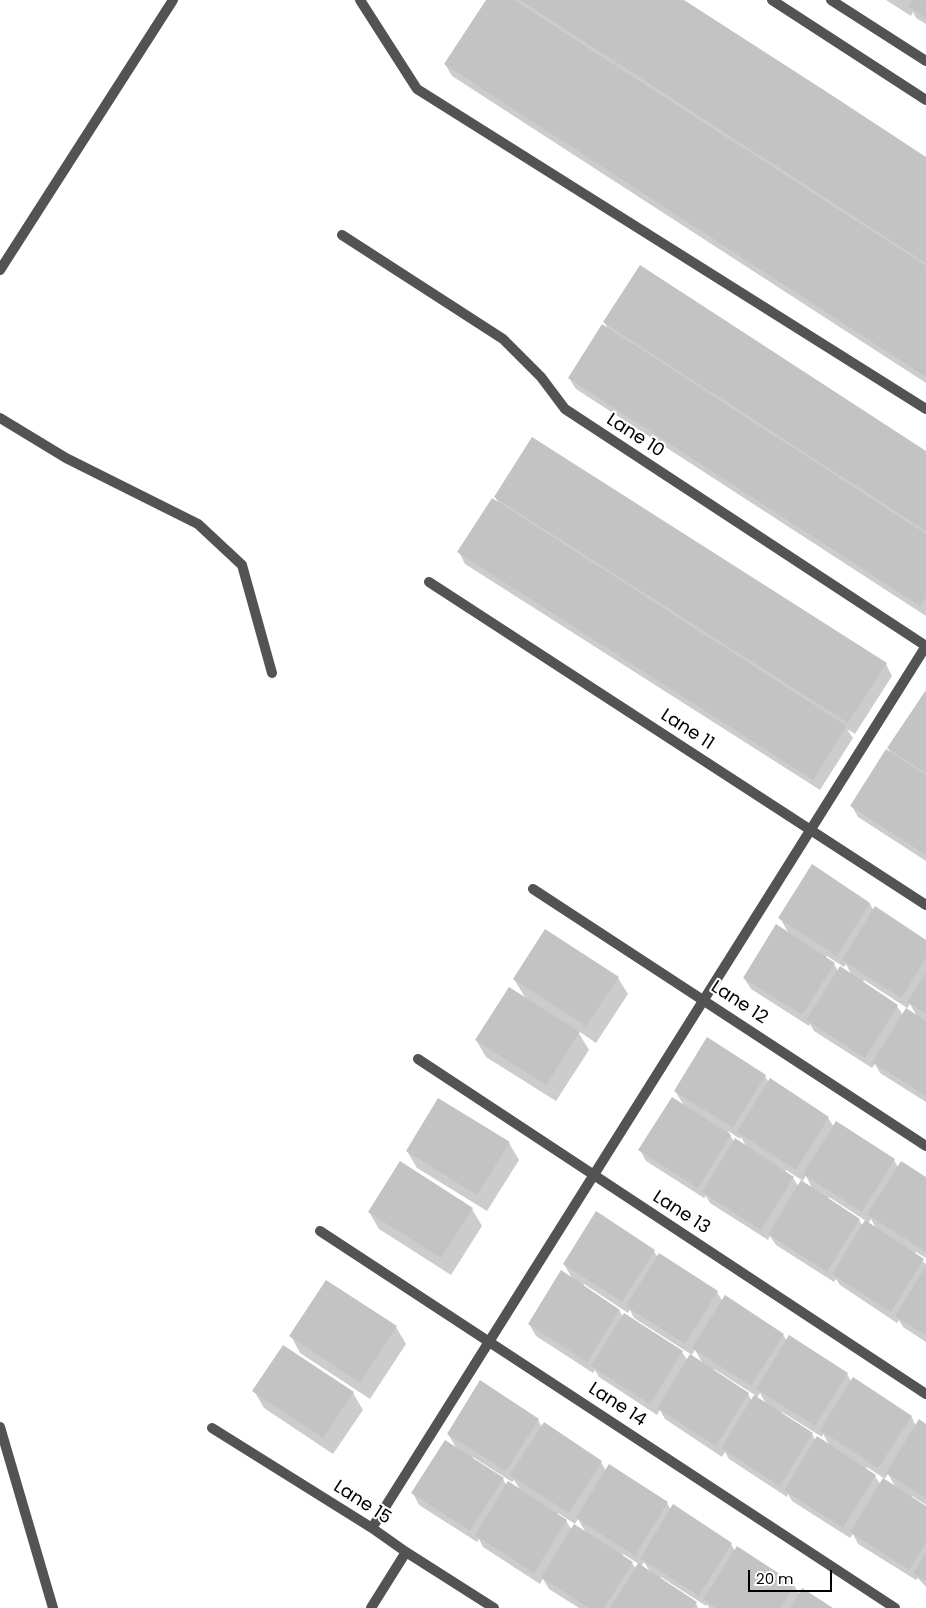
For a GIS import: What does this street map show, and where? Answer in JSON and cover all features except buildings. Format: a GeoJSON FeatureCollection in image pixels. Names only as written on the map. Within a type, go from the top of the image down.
{"type":"FeatureCollection","features":[{"type":"Feature","properties":{"kind":"street"},"geometry":{"type":"LineString","coordinates":[[0,270],[173,0]]}},
{"type":"Feature","properties":{"kind":"street"},"geometry":{"type":"LineString","coordinates":[[360,0],[417,89],[926,409]]}},
{"type":"Feature","properties":{"kind":"street"},"geometry":{"type":"LineString","coordinates":[[772,0],[926,100]]}},
{"type":"Feature","properties":{"kind":"street"},"geometry":{"type":"LineString","coordinates":[[831,0],[926,61]]}},
{"type":"Feature","properties":{"kind":"street","name":"Lane 10"},"geometry":{"type":"LineString","coordinates":[[342,235],[503,339],[541,377],[565,408],[926,646]]}},
{"type":"Feature","properties":{"kind":"street"},"geometry":{"type":"LineString","coordinates":[[0,418],[66,458],[198,524],[242,565],[272,673]]}},
{"type":"Feature","properties":{"kind":"street","name":"Lane 11"},"geometry":{"type":"LineString","coordinates":[[429,582],[926,905]]}},
{"type":"Feature","properties":{"kind":"street"},"geometry":{"type":"LineString","coordinates":[[372,1528],[926,646]]}},
{"type":"Feature","properties":{"kind":"street","name":"Lane 12"},"geometry":{"type":"LineString","coordinates":[[533,889],[926,1146]]}},
{"type":"Feature","properties":{"kind":"street","name":"Lane 13"},"geometry":{"type":"LineString","coordinates":[[418,1059],[926,1394]]}},
{"type":"Feature","properties":{"kind":"street","name":"Lane 14"},"geometry":{"type":"LineString","coordinates":[[320,1231],[489,1340],[895,1608]]}},
{"type":"Feature","properties":{"kind":"street"},"geometry":{"type":"LineString","coordinates":[[0,1426],[53,1608]]}},
{"type":"Feature","properties":{"kind":"street","name":"Lane 15"},"geometry":{"type":"LineString","coordinates":[[212,1428],[372,1528],[494,1608]]}},
{"type":"Feature","properties":{"kind":"street"},"geometry":{"type":"LineString","coordinates":[[371,1608],[406,1552]]}}]}
